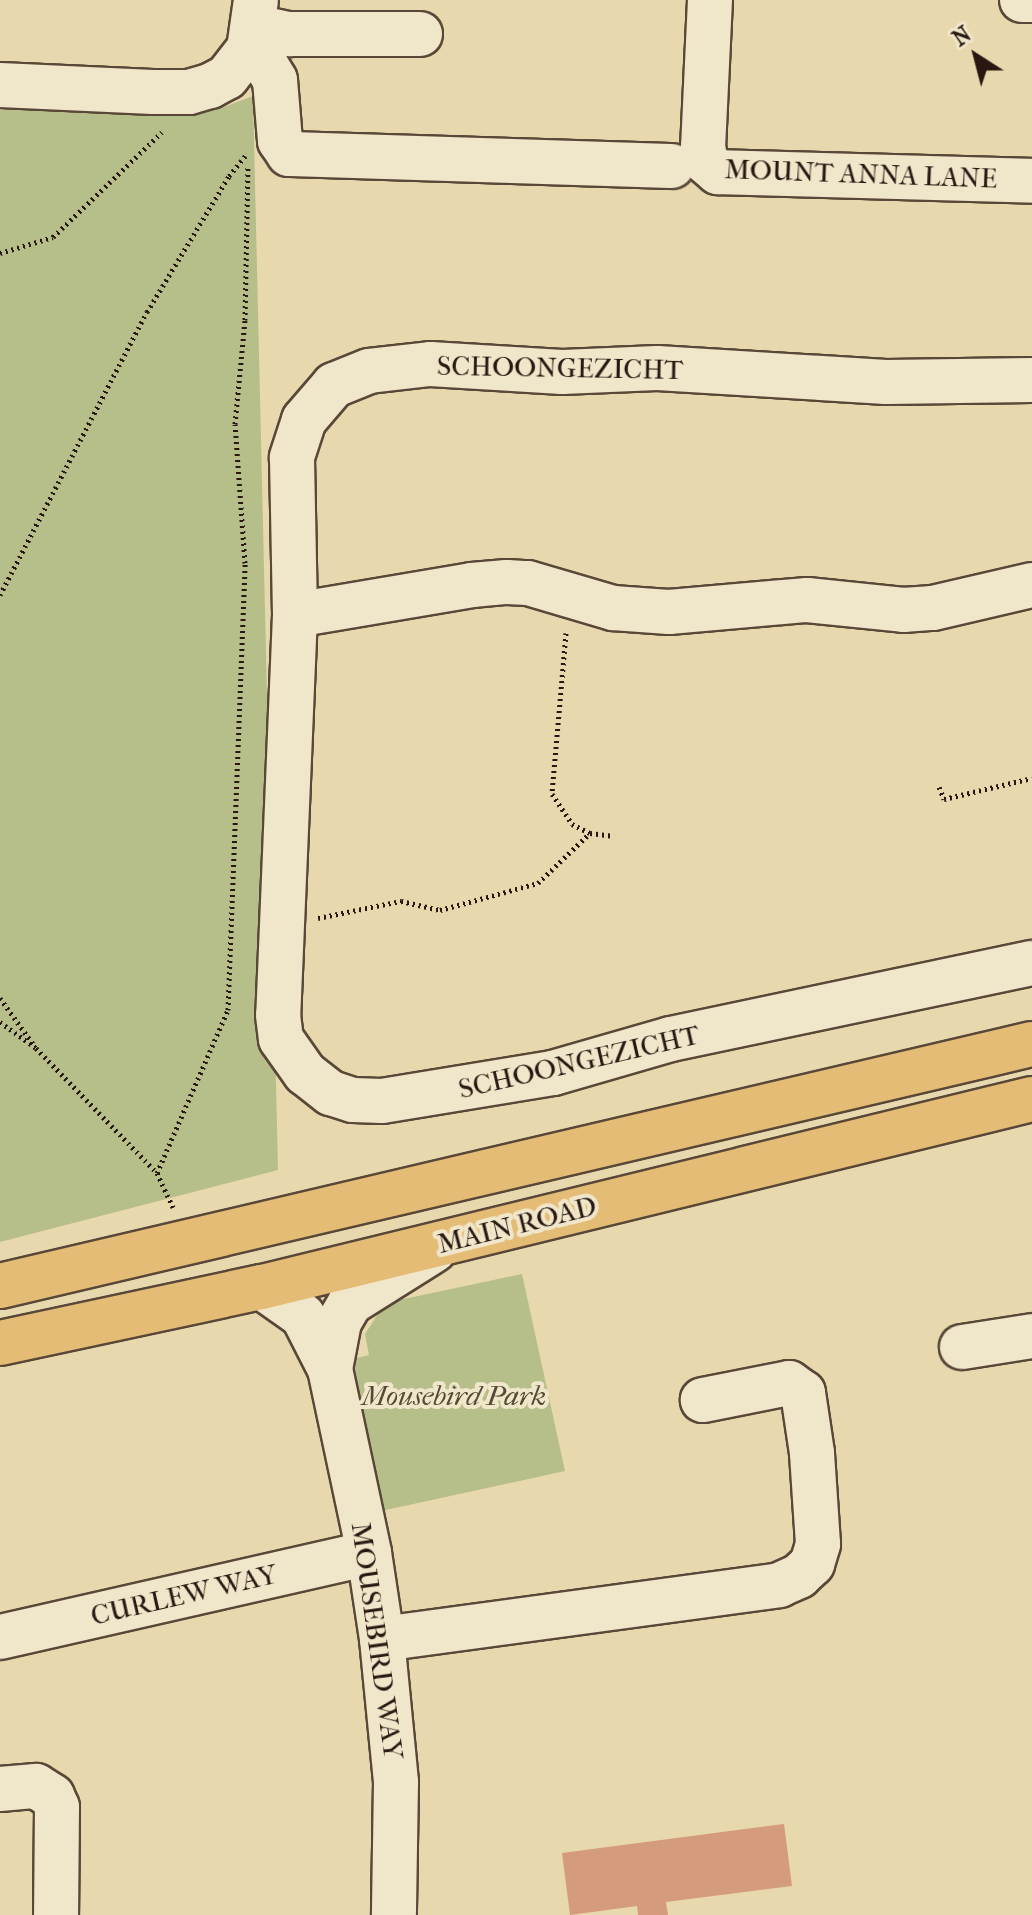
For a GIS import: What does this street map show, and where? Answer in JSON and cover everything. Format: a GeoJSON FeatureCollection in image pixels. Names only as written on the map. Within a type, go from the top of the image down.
{"type":"FeatureCollection","features":[{"type":"Feature","properties":{"kind":"main road","name":"MAIN ROAD"},"geometry":{"type":"LineString","coordinates":[[0,1286],[1032,1044]]}},
{"type":"Feature","properties":{"kind":"main road","name":"MAIN ROAD"},"geometry":{"type":"LineString","coordinates":[[0,1343],[262,1287],[1032,1099]]}},
{"type":"Feature","properties":{"kind":"street"},"geometry":{"type":"LineString","coordinates":[[1022,0],[1032,0]]}},
{"type":"Feature","properties":{"kind":"street","name":"MOUNT ANNA LANE"},"geometry":{"type":"LineString","coordinates":[[710,3],[703,147],[706,162],[718,172],[1032,181]]}},
{"type":"Feature","properties":{"kind":"street"},"geometry":{"type":"LineString","coordinates":[[253,25],[289,34],[420,34]]}},
{"type":"Feature","properties":{"kind":"street"},"geometry":{"type":"LineString","coordinates":[[0,85],[189,92],[227,77],[253,25]]}},
{"type":"Feature","properties":{"kind":"street"},"geometry":{"type":"LineString","coordinates":[[253,25],[266,65],[275,80],[280,141],[289,154],[672,166]]}},
{"type":"Feature","properties":{"kind":"street","name":"SCHOONGEZICHT"},"geometry":{"type":"LineString","coordinates":[[1032,380],[886,382],[657,368],[562,372],[430,364],[350,377],[318,400],[295,442],[292,458],[295,615],[278,1015],[281,1039],[305,1073],[331,1093],[353,1100],[411,1097],[539,1076],[671,1039],[1032,963]]}},
{"type":"Feature","properties":{"kind":"street"},"geometry":{"type":"LineString","coordinates":[[295,615],[483,584],[528,583],[639,612],[807,600],[903,610],[933,608],[1032,585]]}},
{"type":"Feature","properties":{"kind":"street","name":"MOUSEBIRD WAY"},"geometry":{"type":"LineString","coordinates":[[330,1369],[339,1322],[350,1303],[447,1242]]}},
{"type":"Feature","properties":{"kind":"street","name":"MOUSEBIRD WAY"},"geometry":{"type":"LineString","coordinates":[[262,1287],[303,1316],[330,1369],[369,1553],[382,1639],[396,1782],[394,1915]]}},
{"type":"Feature","properties":{"kind":"street"},"geometry":{"type":"LineString","coordinates":[[962,1347],[1032,1336]]}},
{"type":"Feature","properties":{"kind":"street"},"geometry":{"type":"LineString","coordinates":[[382,1639],[779,1585],[799,1576],[812,1564],[818,1544],[812,1453],[803,1393],[789,1383],[703,1400]]}},
{"type":"Feature","properties":{"kind":"street","name":"CURLEW WAY"},"geometry":{"type":"LineString","coordinates":[[0,1637],[369,1553]]}},
{"type":"Feature","properties":{"kind":"street"},"geometry":{"type":"LineString","coordinates":[[0,1789],[36,1786],[52,1796],[57,1807],[56,1915]]}},
{"type":"Feature","properties":{"kind":"path"},"geometry":{"type":"LineString","coordinates":[[0,253],[53,237],[165,129]]}},
{"type":"Feature","properties":{"kind":"path"},"geometry":{"type":"LineString","coordinates":[[0,595],[147,312],[229,176],[248,153],[246,304],[235,424],[245,563],[228,1010],[157,1173]]}},
{"type":"Feature","properties":{"kind":"path"},"geometry":{"type":"LineString","coordinates":[[570,596],[552,794],[572,824],[590,833],[614,836]]}},
{"type":"Feature","properties":{"kind":"path"},"geometry":{"type":"LineString","coordinates":[[939,787],[944,799],[1032,778]]}},
{"type":"Feature","properties":{"kind":"path"},"geometry":{"type":"LineString","coordinates":[[282,925],[401,901],[440,910],[538,883],[590,833]]}},
{"type":"Feature","properties":{"kind":"path"},"geometry":{"type":"LineString","coordinates":[[0,998],[36,1048],[157,1173],[189,1241]]}},
{"type":"Feature","properties":{"kind":"path"},"geometry":{"type":"LineString","coordinates":[[0,1022],[36,1048]]}},
{"type":"Feature","properties":{"kind":"green space"},"geometry":{"type":"Polygon","coordinates":[[[253,96],[278,1170],[0,1242],[0,110],[94,107],[216,110],[253,96]]]}},
{"type":"Feature","properties":{"kind":"green space","name":"Mousebird Park"},"geometry":{"type":"Polygon","coordinates":[[[522,1274],[565,1471],[381,1511],[349,1360],[369,1355],[365,1334],[385,1303],[522,1274]]]}},
{"type":"Feature","properties":{"kind":"building"},"geometry":{"type":"Polygon","coordinates":[[[784,1824],[792,1886],[666,1902],[668,1915],[638,1915],[637,1906],[570,1915],[562,1853],[784,1824]]]}}]}
